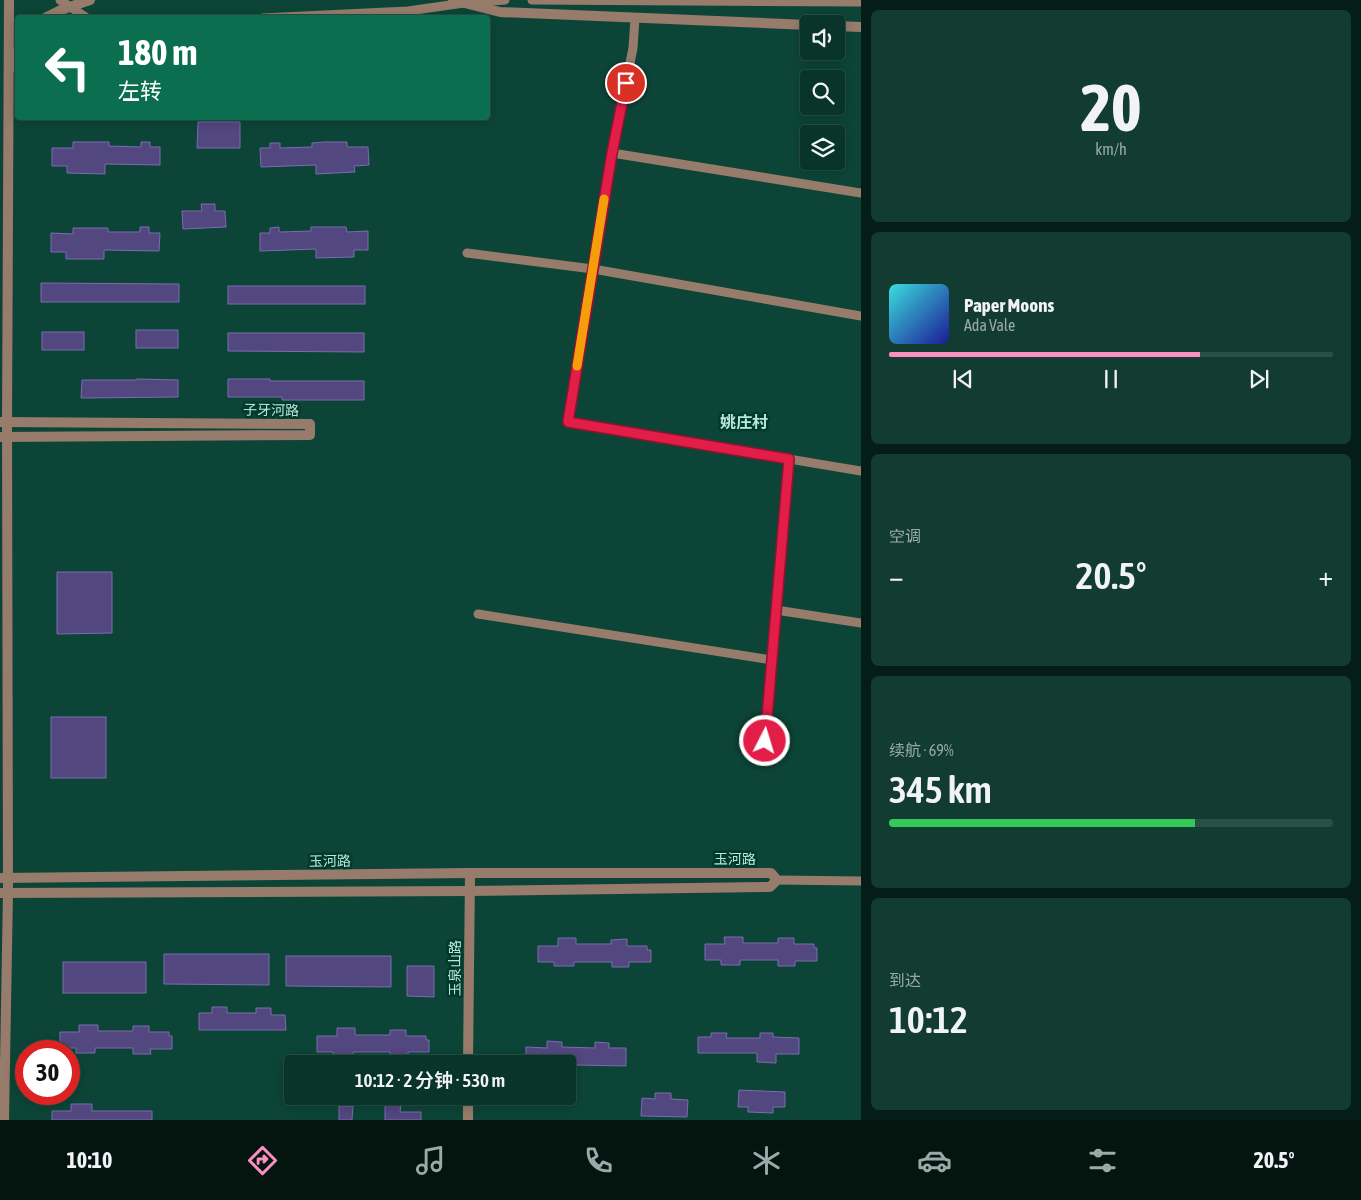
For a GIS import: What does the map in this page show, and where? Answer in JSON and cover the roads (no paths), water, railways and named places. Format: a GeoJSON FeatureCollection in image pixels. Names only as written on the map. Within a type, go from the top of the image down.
{"type":"FeatureCollection","features":[{"type":"Feature","properties":{"kind":"street"},"geometry":{"type":"LineString","coordinates":[[4,1120],[3,421],[9,0]]}},
{"type":"Feature","properties":{"kind":"street"},"geometry":{"type":"LineString","coordinates":[[60,0],[82,15]]}},
{"type":"Feature","properties":{"kind":"street"},"geometry":{"type":"LineString","coordinates":[[52,15],[90,0]]}},
{"type":"Feature","properties":{"kind":"street"},"geometry":{"type":"LineString","coordinates":[[453,0],[505,0]]}},
{"type":"Feature","properties":{"kind":"street"},"geometry":{"type":"LineString","coordinates":[[532,0],[861,2]]}},
{"type":"Feature","properties":{"kind":"street"},"geometry":{"type":"LineString","coordinates":[[325,15],[408,11],[464,1],[500,12],[800,25]]}},
{"type":"Feature","properties":{"kind":"street"},"geometry":{"type":"LineString","coordinates":[[635,18],[633,48],[612,153],[568,422],[861,471]]}},
{"type":"Feature","properties":{"kind":"street"},"geometry":{"type":"LineString","coordinates":[[845,26],[861,27]]}},
{"type":"Feature","properties":{"kind":"street"},"geometry":{"type":"LineString","coordinates":[[8,80],[15,59]]}},
{"type":"Feature","properties":{"kind":"street"},"geometry":{"type":"LineString","coordinates":[[612,153],[861,193]]}},
{"type":"Feature","properties":{"kind":"street"},"geometry":{"type":"LineString","coordinates":[[467,253],[593,269],[861,316]]}},
{"type":"Feature","properties":{"kind":"street","name":"子牙河路"},"geometry":{"type":"LineString","coordinates":[[3,421],[310,424],[310,435],[4,437]]}},
{"type":"Feature","properties":{"kind":"street"},"geometry":{"type":"LineString","coordinates":[[765,741],[789,459]]}},
{"type":"Feature","properties":{"kind":"street"},"geometry":{"type":"LineString","coordinates":[[776,610],[861,623]]}},
{"type":"Feature","properties":{"kind":"street"},"geometry":{"type":"LineString","coordinates":[[478,614],[772,660]]}},
{"type":"Feature","properties":{"kind":"street","name":"玉河路"},"geometry":{"type":"LineString","coordinates":[[4,878],[470,873],[771,873],[777,880],[770,888],[4,892]]}},
{"type":"Feature","properties":{"kind":"street","name":"玉泉山路"},"geometry":{"type":"LineString","coordinates":[[468,1055],[470,873]]}},
{"type":"Feature","properties":{"kind":"street"},"geometry":{"type":"LineString","coordinates":[[777,880],[861,881]]}},
{"type":"Feature","properties":{"kind":"street"},"geometry":{"type":"LineString","coordinates":[[468,1105],[468,1120]]}},
{"type":"Feature","properties":{"kind":"district","name":"姚庄村"},"geometry":{"type":"Point","coordinates":[744,422]}}]}
